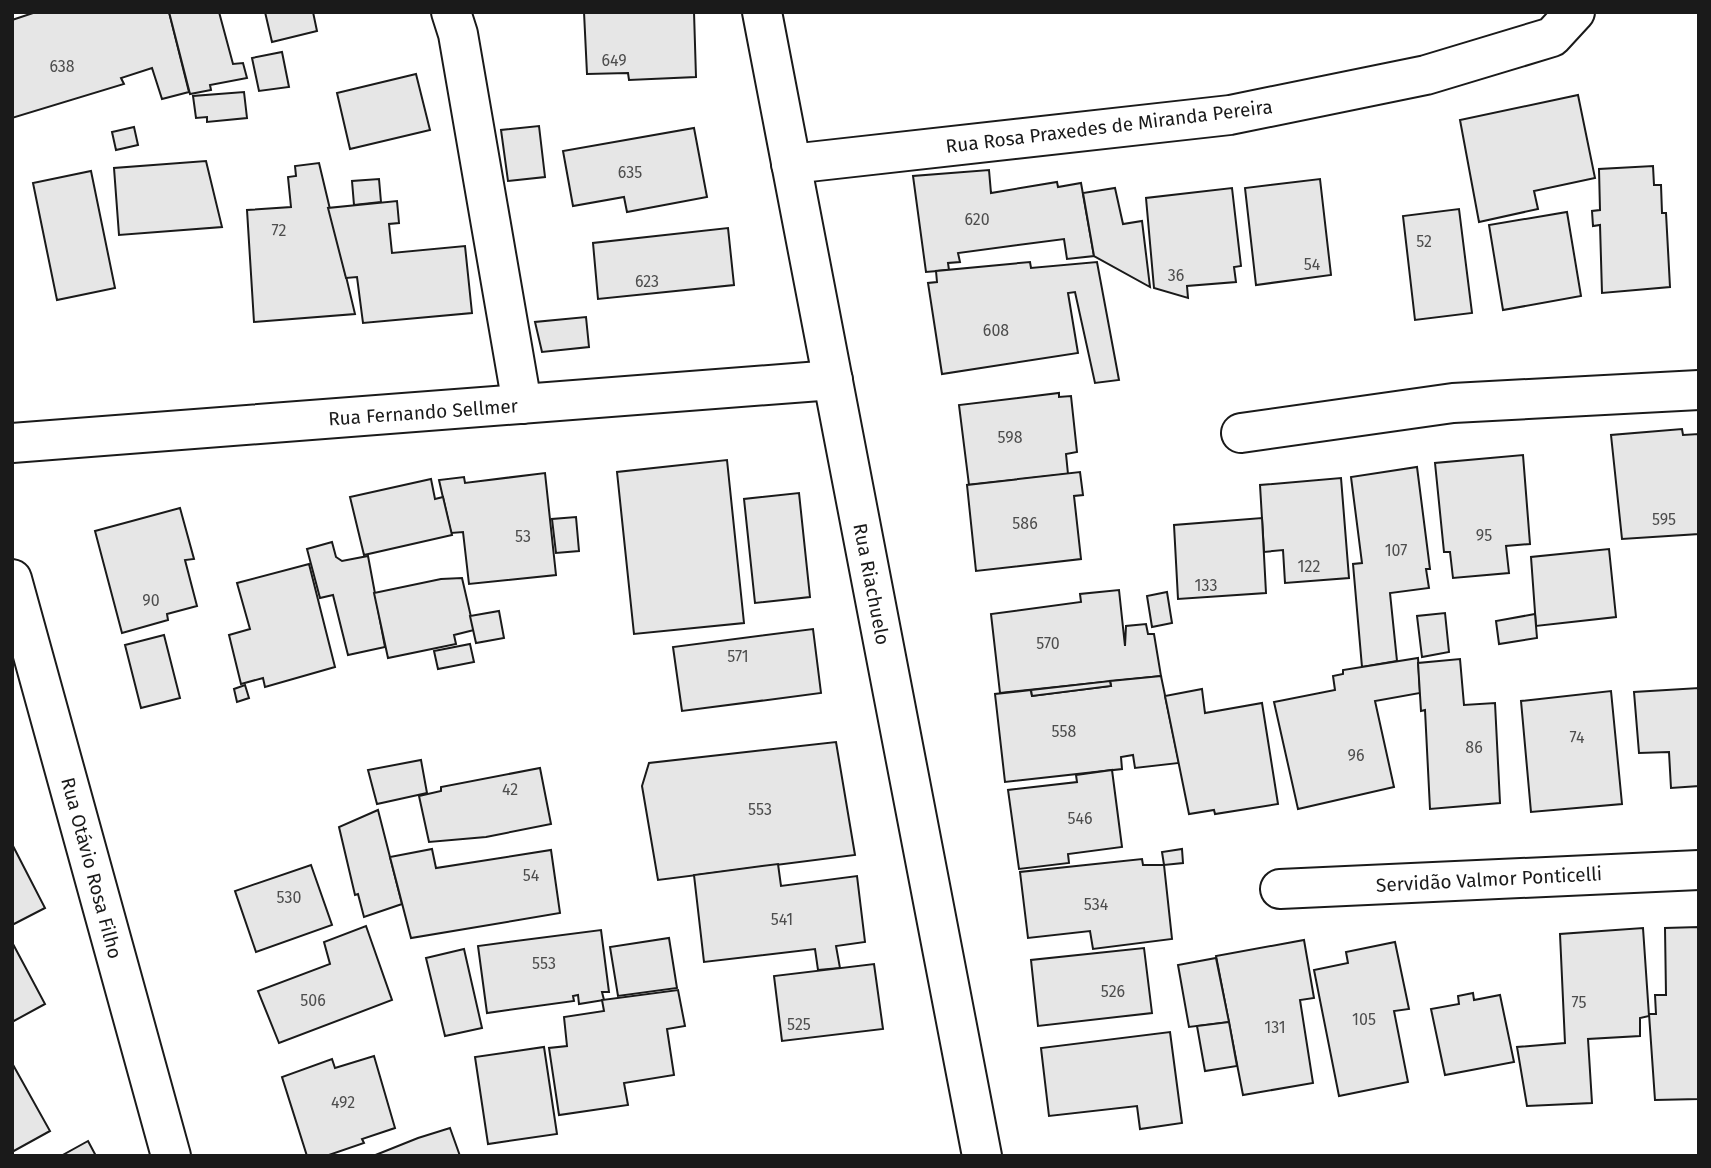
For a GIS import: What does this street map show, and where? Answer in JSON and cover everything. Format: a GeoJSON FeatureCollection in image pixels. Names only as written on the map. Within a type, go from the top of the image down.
{"type":"FeatureCollection","features":[{"type":"Feature","properties":{"kind":"street"},"geometry":{"type":"LineString","coordinates":[[452,12],[522,404]]}},
{"type":"Feature","properties":{"kind":"street","name":"Rua Riachuelo"},"geometry":{"type":"LineString","coordinates":[[762,12],[982,1156]]}},
{"type":"Feature","properties":{"kind":"street","name":"Rua Rosa Praxedes de Miranda Pereira"},"geometry":{"type":"LineString","coordinates":[[792,164],[1230,115],[1426,75],[1552,37],[1575,12]]}},
{"type":"Feature","properties":{"kind":"street","name":"Rua Fernando Sellmer"},"geometry":{"type":"LineString","coordinates":[[12,443],[833,380]]}},
{"type":"Feature","properties":{"kind":"street"},"geometry":{"type":"LineString","coordinates":[[1241,433],[1453,403],[1699,390]]}},
{"type":"Feature","properties":{"kind":"street","name":"Rua Otávio Rosa Filho"},"geometry":{"type":"LineString","coordinates":[[12,579],[171,1156]]}},
{"type":"Feature","properties":{"kind":"street","name":"Servidão Valmor Ponticelli"},"geometry":{"type":"LineString","coordinates":[[1280,889],[1699,870]]}},
{"type":"Feature","properties":{"kind":"building"},"geometry":{"type":"Polygon","coordinates":[[[36,12],[169,12],[189,92],[162,99],[152,68],[121,78],[124,84],[12,118],[12,20],[36,12]]]}},
{"type":"Feature","properties":{"kind":"building"},"geometry":{"type":"Polygon","coordinates":[[[169,12],[219,12],[233,64],[243,63],[247,78],[210,85],[211,90],[190,94],[169,12]]]}},
{"type":"Feature","properties":{"kind":"building"},"geometry":{"type":"Polygon","coordinates":[[[265,12],[313,12],[317,31],[272,42],[265,12]]]}},
{"type":"Feature","properties":{"kind":"building"},"geometry":{"type":"Polygon","coordinates":[[[584,12],[694,12],[696,77],[629,80],[628,73],[587,74],[584,12]]]}},
{"type":"Feature","properties":{"kind":"building"},"geometry":{"type":"Polygon","coordinates":[[[282,52],[289,87],[259,91],[252,58],[282,52]]]}},
{"type":"Feature","properties":{"kind":"building"},"geometry":{"type":"Polygon","coordinates":[[[416,74],[430,130],[350,149],[337,93],[416,74]]]}},
{"type":"Feature","properties":{"kind":"building"},"geometry":{"type":"Polygon","coordinates":[[[244,92],[247,118],[207,122],[207,117],[196,118],[193,96],[244,92]]]}},
{"type":"Feature","properties":{"kind":"building"},"geometry":{"type":"Polygon","coordinates":[[[1578,95],[1595,178],[1534,191],[1538,209],[1479,222],[1460,120],[1578,95]]]}},
{"type":"Feature","properties":{"kind":"building"},"geometry":{"type":"Polygon","coordinates":[[[539,126],[545,177],[508,181],[501,130],[539,126]]]}},
{"type":"Feature","properties":{"kind":"building"},"geometry":{"type":"Polygon","coordinates":[[[134,127],[138,145],[116,150],[112,132],[134,127]]]}},
{"type":"Feature","properties":{"kind":"building"},"geometry":{"type":"Polygon","coordinates":[[[694,128],[707,197],[627,212],[624,197],[573,206],[563,151],[694,128]]]}},
{"type":"Feature","properties":{"kind":"building"},"geometry":{"type":"Polygon","coordinates":[[[206,161],[222,227],[119,235],[114,168],[206,161]]]}},
{"type":"Feature","properties":{"kind":"building"},"geometry":{"type":"Polygon","coordinates":[[[319,163],[355,314],[254,322],[247,210],[291,207],[288,177],[296,176],[295,166],[319,163]]]}},
{"type":"Feature","properties":{"kind":"building"},"geometry":{"type":"Polygon","coordinates":[[[1653,166],[1654,185],[1661,185],[1662,213],[1666,213],[1670,287],[1602,293],[1600,225],[1593,226],[1592,211],[1600,210],[1599,169],[1653,166]]]}},
{"type":"Feature","properties":{"kind":"building"},"geometry":{"type":"Polygon","coordinates":[[[989,170],[991,193],[1057,182],[1058,187],[1081,183],[1094,256],[1067,259],[1064,239],[958,253],[960,262],[948,263],[949,270],[926,272],[913,176],[989,170]]]}},
{"type":"Feature","properties":{"kind":"building"},"geometry":{"type":"Polygon","coordinates":[[[91,171],[115,288],[57,300],[33,183],[91,171]]]}},
{"type":"Feature","properties":{"kind":"building"},"geometry":{"type":"Polygon","coordinates":[[[379,179],[381,202],[354,205],[352,181],[379,179]]]}},
{"type":"Feature","properties":{"kind":"building"},"geometry":{"type":"Polygon","coordinates":[[[1320,179],[1331,275],[1256,285],[1245,188],[1320,179]]]}},
{"type":"Feature","properties":{"kind":"building"},"geometry":{"type":"Polygon","coordinates":[[[1115,188],[1123,224],[1142,221],[1150,287],[1094,256],[1083,193],[1115,188]]]}},
{"type":"Feature","properties":{"kind":"building"},"geometry":{"type":"Polygon","coordinates":[[[1232,188],[1241,266],[1234,267],[1236,282],[1187,286],[1188,298],[1154,288],[1146,198],[1232,188]]]}},
{"type":"Feature","properties":{"kind":"building"},"geometry":{"type":"Polygon","coordinates":[[[397,201],[399,223],[389,224],[392,253],[465,246],[472,313],[363,323],[357,277],[346,278],[328,208],[397,201]]]}},
{"type":"Feature","properties":{"kind":"building"},"geometry":{"type":"Polygon","coordinates":[[[1459,209],[1472,313],[1415,320],[1403,216],[1459,209]]]}},
{"type":"Feature","properties":{"kind":"building"},"geometry":{"type":"Polygon","coordinates":[[[1567,212],[1581,296],[1503,310],[1489,225],[1567,212]]]}},
{"type":"Feature","properties":{"kind":"building"},"geometry":{"type":"Polygon","coordinates":[[[728,228],[734,285],[598,299],[593,243],[728,228]]]}},
{"type":"Feature","properties":{"kind":"building"},"geometry":{"type":"Polygon","coordinates":[[[1030,262],[1031,268],[1097,262],[1119,380],[1095,383],[1075,292],[1068,293],[1078,353],[942,374],[928,283],[937,282],[936,271],[1030,262]]]}},
{"type":"Feature","properties":{"kind":"building"},"geometry":{"type":"Polygon","coordinates":[[[586,317],[589,347],[542,352],[535,322],[586,317]]]}},
{"type":"Feature","properties":{"kind":"building"},"geometry":{"type":"Polygon","coordinates":[[[1059,393],[1059,397],[1071,396],[1077,452],[1066,454],[1068,474],[969,485],[959,405],[1059,393]]]}},
{"type":"Feature","properties":{"kind":"building"},"geometry":{"type":"Polygon","coordinates":[[[1682,429],[1683,435],[1699,434],[1699,534],[1622,539],[1611,435],[1682,429]]]}},
{"type":"Feature","properties":{"kind":"building"},"geometry":{"type":"Polygon","coordinates":[[[1523,455],[1530,544],[1506,546],[1509,573],[1453,578],[1450,552],[1444,552],[1435,463],[1523,455]]]}},
{"type":"Feature","properties":{"kind":"building"},"geometry":{"type":"Polygon","coordinates":[[[727,460],[744,623],[634,634],[617,472],[727,460]]]}},
{"type":"Feature","properties":{"kind":"building"},"geometry":{"type":"Polygon","coordinates":[[[1417,467],[1430,569],[1426,569],[1429,588],[1390,593],[1397,661],[1362,667],[1353,564],[1362,563],[1351,477],[1417,467]]]}},
{"type":"Feature","properties":{"kind":"building"},"geometry":{"type":"Polygon","coordinates":[[[1080,472],[1083,495],[1074,496],[1081,559],[976,571],[967,485],[1080,472]]]}},
{"type":"Feature","properties":{"kind":"building"},"geometry":{"type":"Polygon","coordinates":[[[545,473],[556,575],[469,584],[463,532],[451,533],[439,480],[464,477],[465,483],[545,473]]]}},
{"type":"Feature","properties":{"kind":"building"},"geometry":{"type":"Polygon","coordinates":[[[1341,478],[1349,578],[1285,583],[1283,550],[1264,552],[1260,485],[1341,478]]]}},
{"type":"Feature","properties":{"kind":"building"},"geometry":{"type":"Polygon","coordinates":[[[431,479],[435,499],[443,497],[452,535],[364,555],[350,497],[431,479]]]}},
{"type":"Feature","properties":{"kind":"building"},"geometry":{"type":"Polygon","coordinates":[[[799,493],[810,597],[755,603],[744,499],[799,493]]]}},
{"type":"Feature","properties":{"kind":"building"},"geometry":{"type":"Polygon","coordinates":[[[180,508],[194,559],[185,560],[197,606],[167,614],[168,620],[122,633],[95,531],[180,508]]]}},
{"type":"Feature","properties":{"kind":"building"},"geometry":{"type":"Polygon","coordinates":[[[576,517],[579,551],[556,553],[552,519],[576,517]]]}},
{"type":"Feature","properties":{"kind":"building"},"geometry":{"type":"Polygon","coordinates":[[[1262,518],[1266,593],[1178,599],[1174,525],[1262,518]]]}},
{"type":"Feature","properties":{"kind":"building"},"geometry":{"type":"Polygon","coordinates":[[[332,542],[336,557],[342,561],[368,556],[385,647],[348,655],[333,595],[320,598],[307,549],[332,542]]]}},
{"type":"Feature","properties":{"kind":"building"},"geometry":{"type":"Polygon","coordinates":[[[1609,549],[1616,617],[1536,626],[1531,557],[1609,549]]]}},
{"type":"Feature","properties":{"kind":"building"},"geometry":{"type":"Polygon","coordinates":[[[309,564],[335,667],[265,687],[263,678],[241,684],[229,635],[250,629],[237,583],[309,564]]]}},
{"type":"Feature","properties":{"kind":"building"},"geometry":{"type":"Polygon","coordinates":[[[462,578],[474,630],[454,635],[456,644],[388,658],[374,593],[441,579],[462,578]]]}},
{"type":"Feature","properties":{"kind":"building"},"geometry":{"type":"Polygon","coordinates":[[[1119,590],[1125,646],[1126,626],[1146,624],[1148,634],[1154,634],[1161,676],[1000,693],[991,614],[1081,602],[1080,594],[1119,590]]]}},
{"type":"Feature","properties":{"kind":"building"},"geometry":{"type":"Polygon","coordinates":[[[1167,592],[1172,623],[1152,627],[1147,596],[1167,592]]]}},
{"type":"Feature","properties":{"kind":"building"},"geometry":{"type":"Polygon","coordinates":[[[499,611],[504,638],[476,643],[470,616],[499,611]]]}},
{"type":"Feature","properties":{"kind":"building"},"geometry":{"type":"Polygon","coordinates":[[[1445,613],[1449,652],[1422,657],[1417,616],[1445,613]]]}},
{"type":"Feature","properties":{"kind":"building"},"geometry":{"type":"Polygon","coordinates":[[[1535,614],[1537,638],[1499,644],[1496,621],[1535,614]]]}},
{"type":"Feature","properties":{"kind":"building"},"geometry":{"type":"Polygon","coordinates":[[[813,629],[821,693],[682,711],[673,647],[813,629]]]}},
{"type":"Feature","properties":{"kind":"building"},"geometry":{"type":"Polygon","coordinates":[[[164,635],[180,698],[141,708],[125,645],[164,635]]]}},
{"type":"Feature","properties":{"kind":"building"},"geometry":{"type":"Polygon","coordinates":[[[470,644],[474,662],[438,669],[434,651],[470,644]]]}},
{"type":"Feature","properties":{"kind":"building"},"geometry":{"type":"Polygon","coordinates":[[[1418,658],[1420,693],[1375,701],[1394,787],[1298,809],[1274,702],[1335,690],[1333,676],[1343,674],[1343,670],[1418,658]]]}},
{"type":"Feature","properties":{"kind":"building"},"geometry":{"type":"Polygon","coordinates":[[[1460,659],[1464,705],[1495,703],[1500,803],[1430,809],[1425,710],[1421,711],[1418,663],[1460,659]]]}},
{"type":"Feature","properties":{"kind":"building"},"geometry":{"type":"Polygon","coordinates":[[[1161,676],[1179,763],[1135,768],[1133,755],[1121,757],[1122,769],[1005,782],[995,694],[1031,690],[1032,696],[1111,686],[1110,681],[1161,676]]]}},
{"type":"Feature","properties":{"kind":"building"},"geometry":{"type":"Polygon","coordinates":[[[1110,681],[1111,686],[1032,696],[1031,690],[1110,681]]]}},
{"type":"Feature","properties":{"kind":"building"},"geometry":{"type":"Polygon","coordinates":[[[245,685],[249,698],[237,702],[234,689],[245,685]]]}},
{"type":"Feature","properties":{"kind":"building"},"geometry":{"type":"Polygon","coordinates":[[[1699,688],[1699,786],[1671,788],[1669,752],[1639,753],[1634,692],[1699,688]]]}},
{"type":"Feature","properties":{"kind":"building"},"geometry":{"type":"Polygon","coordinates":[[[1202,689],[1205,713],[1262,703],[1278,804],[1215,814],[1214,810],[1189,814],[1165,696],[1202,689]]]}},
{"type":"Feature","properties":{"kind":"building"},"geometry":{"type":"Polygon","coordinates":[[[1611,691],[1622,804],[1531,812],[1521,701],[1611,691]]]}},
{"type":"Feature","properties":{"kind":"building"},"geometry":{"type":"Polygon","coordinates":[[[836,742],[855,855],[658,880],[642,786],[649,763],[836,742]]]}},
{"type":"Feature","properties":{"kind":"building"},"geometry":{"type":"Polygon","coordinates":[[[421,760],[427,793],[377,804],[368,770],[421,760]]]}},
{"type":"Feature","properties":{"kind":"building"},"geometry":{"type":"Polygon","coordinates":[[[540,768],[551,824],[486,837],[429,842],[419,796],[441,791],[441,787],[540,768]]]}},
{"type":"Feature","properties":{"kind":"building"},"geometry":{"type":"Polygon","coordinates":[[[1112,770],[1122,847],[1068,854],[1069,863],[1019,869],[1008,790],[1077,782],[1076,775],[1112,770]]]}},
{"type":"Feature","properties":{"kind":"building"},"geometry":{"type":"Polygon","coordinates":[[[378,810],[402,904],[364,917],[358,894],[355,895],[339,827],[378,810]]]}},
{"type":"Feature","properties":{"kind":"building"},"geometry":{"type":"Polygon","coordinates":[[[12,844],[45,908],[12,925],[12,844]]]}},
{"type":"Feature","properties":{"kind":"building"},"geometry":{"type":"Polygon","coordinates":[[[432,849],[436,868],[551,850],[560,913],[411,938],[390,857],[432,849]]]}},
{"type":"Feature","properties":{"kind":"building"},"geometry":{"type":"Polygon","coordinates":[[[1182,849],[1183,863],[1164,865],[1162,852],[1182,849]]]}},
{"type":"Feature","properties":{"kind":"building"},"geometry":{"type":"Polygon","coordinates":[[[1142,859],[1143,865],[1164,865],[1172,939],[1093,949],[1090,931],[1028,938],[1020,872],[1142,859]]]}},
{"type":"Feature","properties":{"kind":"building"},"geometry":{"type":"Polygon","coordinates":[[[778,864],[781,886],[857,876],[865,942],[836,946],[840,968],[818,970],[815,949],[704,962],[694,875],[778,864]]]}},
{"type":"Feature","properties":{"kind":"building"},"geometry":{"type":"Polygon","coordinates":[[[311,865],[332,925],[256,952],[235,891],[311,865]]]}},
{"type":"Feature","properties":{"kind":"building"},"geometry":{"type":"Polygon","coordinates":[[[366,926],[392,1000],[279,1043],[258,991],[330,964],[324,942],[366,926]]]}},
{"type":"Feature","properties":{"kind":"building"},"geometry":{"type":"Polygon","coordinates":[[[1699,927],[1699,1099],[1655,1100],[1649,1014],[1656,1014],[1655,995],[1666,995],[1665,928],[1699,927]]]}},
{"type":"Feature","properties":{"kind":"building"},"geometry":{"type":"Polygon","coordinates":[[[1643,928],[1649,1016],[1640,1018],[1640,1036],[1588,1039],[1592,1103],[1527,1106],[1517,1047],[1565,1043],[1560,934],[1643,928]]]}},
{"type":"Feature","properties":{"kind":"building"},"geometry":{"type":"Polygon","coordinates":[[[601,930],[609,992],[602,992],[604,1000],[579,1004],[578,995],[573,996],[574,1001],[487,1013],[478,946],[601,930]]]}},
{"type":"Feature","properties":{"kind":"building"},"geometry":{"type":"Polygon","coordinates":[[[669,938],[677,988],[618,996],[610,947],[669,938]]]}},
{"type":"Feature","properties":{"kind":"building"},"geometry":{"type":"Polygon","coordinates":[[[1304,940],[1314,998],[1300,1000],[1313,1083],[1243,1095],[1216,956],[1304,940]]]}},
{"type":"Feature","properties":{"kind":"building"},"geometry":{"type":"Polygon","coordinates":[[[1395,942],[1409,1009],[1394,1011],[1408,1082],[1339,1096],[1314,970],[1348,963],[1346,952],[1395,942]]]}},
{"type":"Feature","properties":{"kind":"building"},"geometry":{"type":"Polygon","coordinates":[[[12,944],[45,1004],[12,1022],[12,944]]]}},
{"type":"Feature","properties":{"kind":"building"},"geometry":{"type":"Polygon","coordinates":[[[1144,948],[1152,1013],[1038,1026],[1031,960],[1144,948]]]}},
{"type":"Feature","properties":{"kind":"building"},"geometry":{"type":"Polygon","coordinates":[[[464,949],[482,1028],[445,1036],[426,958],[464,949]]]}},
{"type":"Feature","properties":{"kind":"building"},"geometry":{"type":"Polygon","coordinates":[[[1216,958],[1229,1022],[1189,1027],[1178,965],[1216,958]]]}},
{"type":"Feature","properties":{"kind":"building"},"geometry":{"type":"Polygon","coordinates":[[[874,964],[883,1029],[782,1041],[774,976],[874,964]]]}},
{"type":"Feature","properties":{"kind":"building"},"geometry":{"type":"Polygon","coordinates":[[[678,990],[685,1026],[667,1029],[674,1075],[624,1083],[628,1105],[559,1115],[549,1048],[567,1046],[564,1017],[604,1011],[602,1000],[678,990]]]}},
{"type":"Feature","properties":{"kind":"building"},"geometry":{"type":"Polygon","coordinates":[[[1473,993],[1474,1000],[1500,995],[1514,1062],[1445,1075],[1431,1009],[1459,1004],[1458,996],[1473,993]]]}},
{"type":"Feature","properties":{"kind":"building"},"geometry":{"type":"Polygon","coordinates":[[[1229,1022],[1237,1066],[1205,1071],[1197,1026],[1229,1022]]]}},
{"type":"Feature","properties":{"kind":"building"},"geometry":{"type":"Polygon","coordinates":[[[1170,1032],[1182,1123],[1140,1129],[1137,1106],[1049,1116],[1041,1048],[1170,1032]]]}},
{"type":"Feature","properties":{"kind":"building"},"geometry":{"type":"Polygon","coordinates":[[[544,1047],[557,1134],[488,1144],[475,1057],[544,1047]]]}},
{"type":"Feature","properties":{"kind":"building"},"geometry":{"type":"Polygon","coordinates":[[[374,1056],[395,1128],[362,1139],[364,1143],[326,1156],[307,1156],[282,1077],[332,1059],[335,1068],[374,1056]]]}},
{"type":"Feature","properties":{"kind":"building"},"geometry":{"type":"Polygon","coordinates":[[[12,1063],[50,1131],[12,1152],[12,1063]]]}},
{"type":"Feature","properties":{"kind":"building"},"geometry":{"type":"Polygon","coordinates":[[[450,1128],[460,1156],[373,1156],[418,1138],[450,1128]]]}},
{"type":"Feature","properties":{"kind":"building"},"geometry":{"type":"Polygon","coordinates":[[[88,1141],[96,1156],[61,1156],[88,1141]]]}}]}
